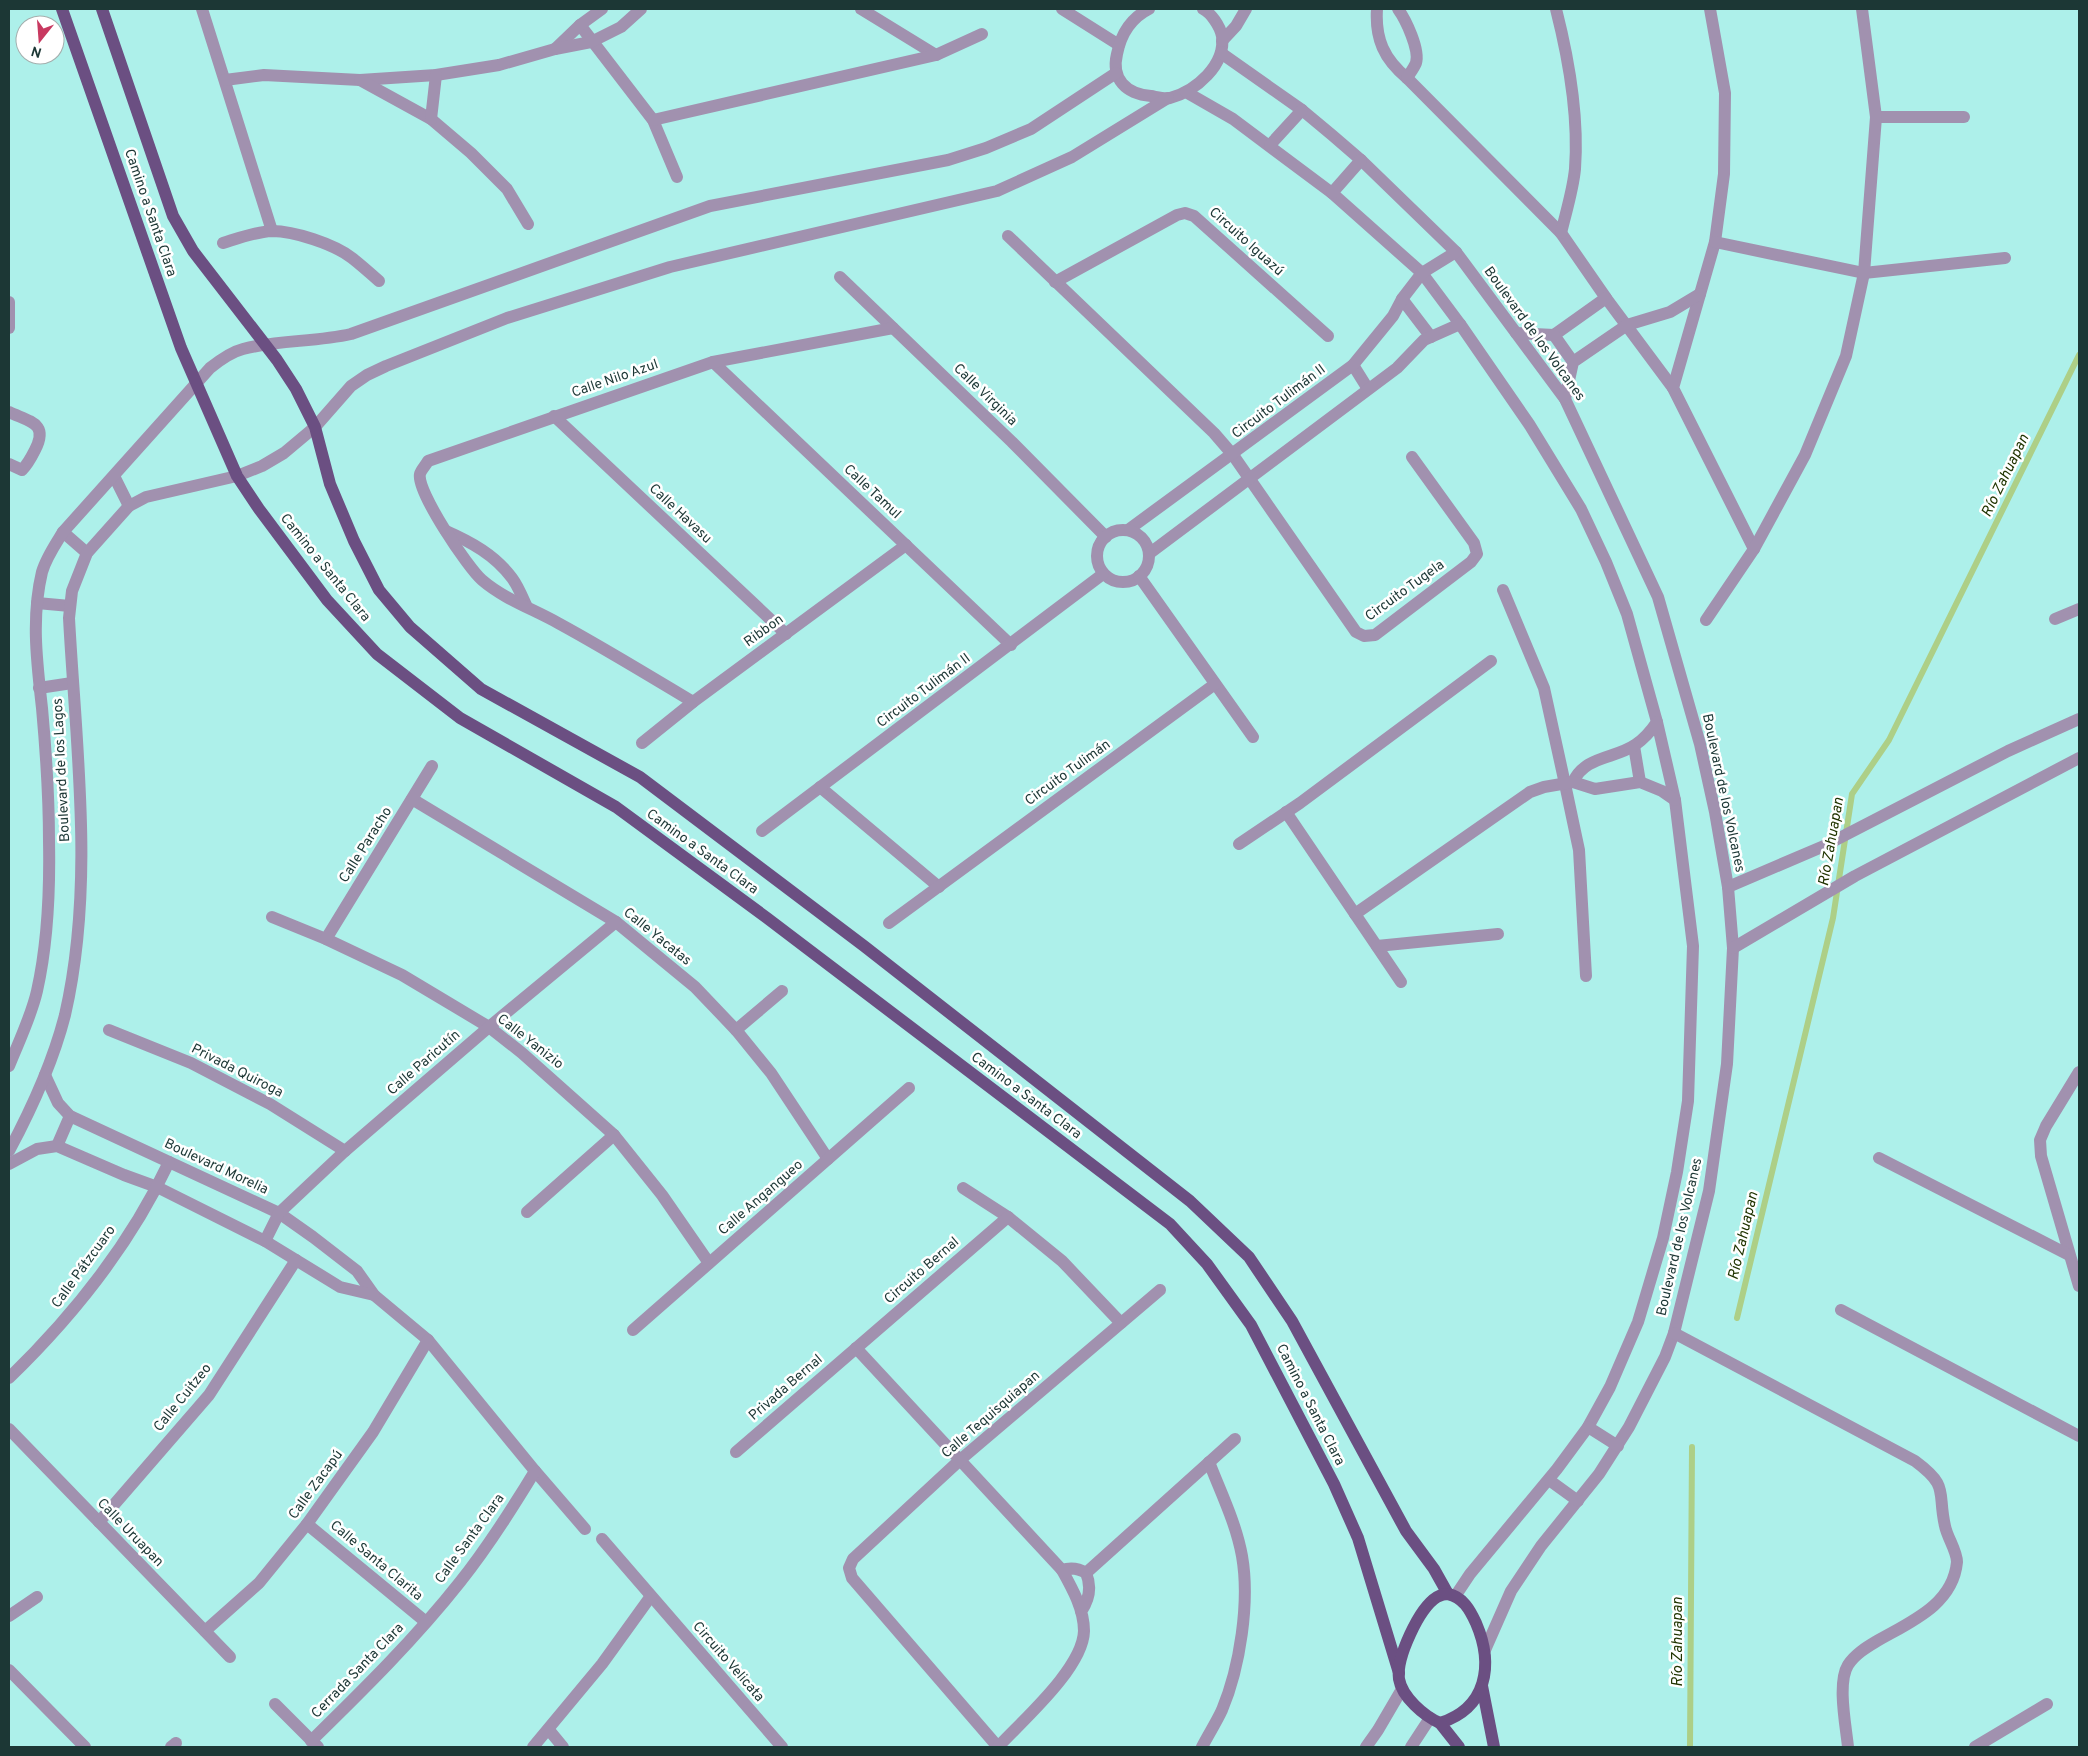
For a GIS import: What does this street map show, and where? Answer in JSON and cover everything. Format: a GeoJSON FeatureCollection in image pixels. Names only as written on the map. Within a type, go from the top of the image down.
{"type":"FeatureCollection","features":[{"type":"Feature","properties":{"kind":"main road","name":"Camino a Santa Clara"},"geometry":{"type":"LineString","coordinates":[[62,9],[181,348],[197,380],[237,476],[259,509],[327,600],[376,654],[460,718],[616,808],[767,918],[1170,1224],[1208,1264],[1251,1325],[1334,1484],[1358,1538],[1399,1673]]}},
{"type":"Feature","properties":{"kind":"main road","name":"Camino a Santa Clara"},"geometry":{"type":"LineString","coordinates":[[102,9],[173,216],[194,251],[286,374],[315,427],[330,484],[354,541],[379,590],[410,628],[481,689],[648,783],[857,940],[1182,1195],[1249,1257],[1292,1321],[1406,1531],[1452,1594]]}},
{"type":"Feature","properties":{"kind":"main road"},"geometry":{"type":"LineString","coordinates":[[1435,1721],[1455,1718],[1470,1706],[1482,1686],[1486,1672],[1485,1650],[1471,1612],[1462,1600],[1452,1594],[1439,1596],[1421,1616],[1410,1636],[1399,1673],[1402,1689],[1459,1747]]}},
{"type":"Feature","properties":{"kind":"main road"},"geometry":{"type":"LineString","coordinates":[[1482,1686],[1494,1747]]}},
{"type":"Feature","properties":{"kind":"street"},"geometry":{"type":"LineString","coordinates":[[202,9],[272,231]]}},
{"type":"Feature","properties":{"kind":"street"},"geometry":{"type":"LineString","coordinates":[[556,49],[580,25],[602,9]]}},
{"type":"Feature","properties":{"kind":"street"},"geometry":{"type":"LineString","coordinates":[[225,80],[264,75],[360,80],[436,76],[499,65],[556,49],[591,42],[621,27],[641,9]]}},
{"type":"Feature","properties":{"kind":"street"},"geometry":{"type":"LineString","coordinates":[[861,9],[936,55]]}},
{"type":"Feature","properties":{"kind":"street"},"geometry":{"type":"LineString","coordinates":[[1062,9],[1119,45]]}},
{"type":"Feature","properties":{"kind":"street"},"geometry":{"type":"LineString","coordinates":[[1203,9],[1207,11],[1221,29],[1222,47]]}},
{"type":"Feature","properties":{"kind":"street"},"geometry":{"type":"LineString","coordinates":[[1139,11],[1125,31],[1119,45],[1115,61],[1116,73],[1126,89],[1140,95],[1168,98],[1186,92],[1210,72],[1222,47],[1246,9]]}},
{"type":"Feature","properties":{"kind":"street"},"geometry":{"type":"LineString","coordinates":[[1377,9],[1377,36],[1394,67],[1561,233],[1606,298],[1673,388],[1754,549]]}},
{"type":"Feature","properties":{"kind":"street"},"geometry":{"type":"LineString","coordinates":[[1398,9],[1406,20],[1416,62],[1407,78]]}},
{"type":"Feature","properties":{"kind":"street"},"geometry":{"type":"LineString","coordinates":[[1556,9],[1565,42],[1576,121],[1575,170],[1561,233]]}},
{"type":"Feature","properties":{"kind":"street"},"geometry":{"type":"LineString","coordinates":[[1673,388],[1714,242],[1724,174],[1725,92],[1710,9]]}},
{"type":"Feature","properties":{"kind":"street"},"geometry":{"type":"LineString","coordinates":[[1706,620],[1754,549],[1805,455],[1846,356],[1864,273],[1876,117],[1862,9]]}},
{"type":"Feature","properties":{"kind":"street"},"geometry":{"type":"LineString","coordinates":[[580,25],[591,42],[652,120],[677,177]]}},
{"type":"Feature","properties":{"kind":"street"},"geometry":{"type":"LineString","coordinates":[[652,120],[936,55],[982,34]]}},
{"type":"Feature","properties":{"kind":"street","name":"Boulevard de los Volcanes"},"geometry":{"type":"LineString","coordinates":[[1222,47],[1302,110],[1361,160],[1456,252],[1566,398],[1658,597],[1700,744],[1715,812],[1728,888],[1733,948],[1727,1064],[1709,1191],[1674,1332],[1657,1374],[1618,1446],[1600,1474],[1541,1546],[1512,1591],[1485,1650]]}},
{"type":"Feature","properties":{"kind":"street","name":"Boulevard de los Lagos"},"geometry":{"type":"LineString","coordinates":[[10,1059],[25,1028],[36,993],[44,956],[47,926],[49,830],[40,688],[35,641],[37,604],[42,571],[51,551],[63,532],[197,380],[223,358],[243,349],[326,340],[351,334],[710,206],[948,160],[986,148],[1031,129],[1116,73]]}},
{"type":"Feature","properties":{"kind":"street"},"geometry":{"type":"LineString","coordinates":[[431,119],[436,76]]}},
{"type":"Feature","properties":{"kind":"street"},"geometry":{"type":"LineString","coordinates":[[360,80],[431,119],[471,153],[507,189],[528,224]]}},
{"type":"Feature","properties":{"kind":"street","name":"Boulevard de los Volcanes"},"geometry":{"type":"LineString","coordinates":[[1186,92],[1233,119],[1332,193],[1422,273],[1460,324],[1529,424],[1581,509],[1606,562],[1627,614],[1657,722],[1675,800],[1693,946],[1688,1101],[1677,1172],[1663,1238],[1638,1322],[1610,1387],[1588,1427],[1570,1454],[1452,1594]]}},
{"type":"Feature","properties":{"kind":"street","name":"Boulevard de los Lagos"},"geometry":{"type":"LineString","coordinates":[[9,1151],[23,1126],[45,1075],[64,1016],[75,960],[82,863],[69,618],[72,591],[86,553],[129,506],[146,497],[237,476],[262,466],[284,453],[315,427],[351,386],[367,375],[498,322],[670,267],[997,191],[1072,157],[1168,98]]}},
{"type":"Feature","properties":{"kind":"street"},"geometry":{"type":"LineString","coordinates":[[1270,146],[1302,110]]}},
{"type":"Feature","properties":{"kind":"street"},"geometry":{"type":"LineString","coordinates":[[1876,117],[1964,117]]}},
{"type":"Feature","properties":{"kind":"street"},"geometry":{"type":"LineString","coordinates":[[1332,193],[1361,160]]}},
{"type":"Feature","properties":{"kind":"street","name":"Circuito Iguazú"},"geometry":{"type":"LineString","coordinates":[[1055,282],[1176,215],[1185,213],[1194,216],[1328,336]]}},
{"type":"Feature","properties":{"kind":"street"},"geometry":{"type":"LineString","coordinates":[[223,243],[247,235],[272,231],[297,235],[322,243],[351,256],[378,281]]}},
{"type":"Feature","properties":{"kind":"street"},"geometry":{"type":"LineString","coordinates":[[1008,236],[1214,433],[1250,477]]}},
{"type":"Feature","properties":{"kind":"street"},"geometry":{"type":"LineString","coordinates":[[1714,242],[1864,273],[2005,258]]}},
{"type":"Feature","properties":{"kind":"street"},"geometry":{"type":"LineString","coordinates":[[1422,273],[1456,252]]}},
{"type":"Feature","properties":{"kind":"street","name":"Circuito Tulimán II"},"geometry":{"type":"LineString","coordinates":[[1128,530],[1353,365],[1393,316],[1402,299],[1422,273]]}},
{"type":"Feature","properties":{"kind":"street","name":"Calle Virginia"},"geometry":{"type":"LineString","coordinates":[[840,277],[1012,442],[1106,537]]}},
{"type":"Feature","properties":{"kind":"street"},"geometry":{"type":"LineString","coordinates":[[1566,398],[1573,362],[1627,325],[1670,312],[1700,294]]}},
{"type":"Feature","properties":{"kind":"street"},"geometry":{"type":"LineString","coordinates":[[1516,333],[1554,335],[1606,298]]}},
{"type":"Feature","properties":{"kind":"street"},"geometry":{"type":"LineString","coordinates":[[1402,299],[1430,337]]}},
{"type":"Feature","properties":{"kind":"street"},"geometry":{"type":"LineString","coordinates":[[9,302],[9,328]]}},
{"type":"Feature","properties":{"kind":"street"},"geometry":{"type":"LineString","coordinates":[[1150,553],[1143,538],[1128,530],[1112,531],[1100,542],[1096,558],[1103,574],[1117,582],[1134,580],[1146,569],[1150,553],[1397,368],[1417,346],[1430,337],[1460,324]]}},
{"type":"Feature","properties":{"kind":"street","name":"Calle Nilo Azul"},"geometry":{"type":"LineString","coordinates":[[693,702],[526,605],[500,593],[481,579],[464,560],[446,531],[422,489],[420,474],[428,461],[713,362],[893,328]]}},
{"type":"Feature","properties":{"kind":"street"},"geometry":{"type":"LineString","coordinates":[[1554,335],[1573,362]]}},
{"type":"Feature","properties":{"kind":"street","name":"Calle Tamul"},"geometry":{"type":"LineString","coordinates":[[713,362],[1011,645]]}},
{"type":"Feature","properties":{"kind":"street"},"geometry":{"type":"LineString","coordinates":[[1353,365],[1368,389]]}},
{"type":"Feature","properties":{"kind":"street"},"geometry":{"type":"LineString","coordinates":[[9,412],[32,423],[40,430],[42,437],[28,464],[22,470],[9,464]]}},
{"type":"Feature","properties":{"kind":"street","name":"Calle Havasu"},"geometry":{"type":"LineString","coordinates":[[554,416],[786,634]]}},
{"type":"Feature","properties":{"kind":"street","name":"Circuito Tugela"},"geometry":{"type":"LineString","coordinates":[[1250,477],[1356,632],[1364,636],[1375,635],[1470,562],[1477,554],[1474,543],[1412,457]]}},
{"type":"Feature","properties":{"kind":"street"},"geometry":{"type":"LineString","coordinates":[[114,476],[129,506]]}},
{"type":"Feature","properties":{"kind":"street"},"geometry":{"type":"LineString","coordinates":[[446,531],[475,544],[494,559],[512,578],[526,605]]}},
{"type":"Feature","properties":{"kind":"street"},"geometry":{"type":"LineString","coordinates":[[63,532],[86,553]]}},
{"type":"Feature","properties":{"kind":"street","name":"Ribbon"},"geometry":{"type":"LineString","coordinates":[[642,744],[693,702],[906,545]]}},
{"type":"Feature","properties":{"kind":"street","name":"Circuito Tulimán II"},"geometry":{"type":"LineString","coordinates":[[762,831],[1103,574]]}},
{"type":"Feature","properties":{"kind":"street"},"geometry":{"type":"LineString","coordinates":[[1139,576],[1253,737]]}},
{"type":"Feature","properties":{"kind":"street"},"geometry":{"type":"LineString","coordinates":[[1503,590],[1544,688],[1569,783],[1579,850],[1586,976]]}},
{"type":"Feature","properties":{"kind":"street"},"geometry":{"type":"LineString","coordinates":[[37,604],[70,606]]}},
{"type":"Feature","properties":{"kind":"street"},"geometry":{"type":"LineString","coordinates":[[2055,619],[2079,610]]}},
{"type":"Feature","properties":{"kind":"street"},"geometry":{"type":"LineString","coordinates":[[1239,844],[1286,812],[1491,661]]}},
{"type":"Feature","properties":{"kind":"street"},"geometry":{"type":"LineString","coordinates":[[40,688],[72,683]]}},
{"type":"Feature","properties":{"kind":"street","name":"Circuito Tulimán"},"geometry":{"type":"LineString","coordinates":[[889,923],[1215,684]]}},
{"type":"Feature","properties":{"kind":"street"},"geometry":{"type":"LineString","coordinates":[[1728,888],[1824,846],[2008,751],[2079,719]]}},
{"type":"Feature","properties":{"kind":"street"},"geometry":{"type":"LineString","coordinates":[[1569,783],[1585,766],[1634,746],[1651,731],[1657,722]]}},
{"type":"Feature","properties":{"kind":"street"},"geometry":{"type":"LineString","coordinates":[[1634,746],[1640,782]]}},
{"type":"Feature","properties":{"kind":"street"},"geometry":{"type":"LineString","coordinates":[[1733,948],[1855,876],[2079,758]]}},
{"type":"Feature","properties":{"kind":"street","name":"Calle Paracho"},"geometry":{"type":"LineString","coordinates":[[326,939],[432,766]]}},
{"type":"Feature","properties":{"kind":"street"},"geometry":{"type":"LineString","coordinates":[[1355,914],[1530,792],[1544,787],[1569,783],[1595,789],[1640,782],[1662,791],[1675,800]]}},
{"type":"Feature","properties":{"kind":"street"},"geometry":{"type":"LineString","coordinates":[[820,787],[938,887]]}},
{"type":"Feature","properties":{"kind":"street","name":"Calle Yacatas"},"geometry":{"type":"LineString","coordinates":[[412,799],[616,922],[694,987],[736,1030],[771,1073],[828,1159]]}},
{"type":"Feature","properties":{"kind":"street"},"geometry":{"type":"LineString","coordinates":[[1286,812],[1401,982]]}},
{"type":"Feature","properties":{"kind":"street","name":"Calle Yanizio"},"geometry":{"type":"LineString","coordinates":[[272,917],[326,939],[402,975],[489,1027],[562,1087],[614,1135],[662,1195],[709,1263]]}},
{"type":"Feature","properties":{"kind":"street","name":"Calle Paricutín"},"geometry":{"type":"LineString","coordinates":[[265,1241],[279,1213],[345,1151],[489,1027],[616,922]]}},
{"type":"Feature","properties":{"kind":"street"},"geometry":{"type":"LineString","coordinates":[[1377,946],[1498,934]]}},
{"type":"Feature","properties":{"kind":"street"},"geometry":{"type":"LineString","coordinates":[[736,1030],[782,991]]}},
{"type":"Feature","properties":{"kind":"street","name":"Privada Quiroga"},"geometry":{"type":"LineString","coordinates":[[109,1030],[200,1068],[270,1104],[345,1151]]}},
{"type":"Feature","properties":{"kind":"street"},"geometry":{"type":"LineString","coordinates":[[2079,1073],[2046,1126],[2040,1140],[2041,1156],[2079,1286]]}},
{"type":"Feature","properties":{"kind":"street","name":"Boulevard Morelia"},"geometry":{"type":"LineString","coordinates":[[45,1075],[58,1103],[70,1116],[279,1213],[357,1271],[374,1295],[428,1340],[535,1471],[586,1529]]}},
{"type":"Feature","properties":{"kind":"street","name":"Calle Angangueo"},"geometry":{"type":"LineString","coordinates":[[633,1330],[909,1088]]}},
{"type":"Feature","properties":{"kind":"street"},"geometry":{"type":"LineString","coordinates":[[9,1164],[37,1149],[57,1146],[70,1116]]}},
{"type":"Feature","properties":{"kind":"street"},"geometry":{"type":"LineString","coordinates":[[526,1212],[614,1135]]}},
{"type":"Feature","properties":{"kind":"street","name":"Boulevard Morelia"},"geometry":{"type":"LineString","coordinates":[[57,1146],[124,1175],[157,1186],[265,1241],[340,1287],[374,1295]]}},
{"type":"Feature","properties":{"kind":"street"},"geometry":{"type":"LineString","coordinates":[[1879,1158],[2070,1255]]}},
{"type":"Feature","properties":{"kind":"street","name":"Calle Pátzcuaro"},"geometry":{"type":"LineString","coordinates":[[9,1378],[74,1310],[105,1268],[157,1186],[169,1162]]}},
{"type":"Feature","properties":{"kind":"street"},"geometry":{"type":"LineString","coordinates":[[963,1188],[1008,1217],[1062,1261],[1121,1323]]}},
{"type":"Feature","properties":{"kind":"street","name":"Circuito Bernal"},"geometry":{"type":"LineString","coordinates":[[856,1348],[1008,1217]]}},
{"type":"Feature","properties":{"kind":"street","name":"Calle Cuitzeo"},"geometry":{"type":"LineString","coordinates":[[98,1522],[208,1395],[296,1260]]}},
{"type":"Feature","properties":{"kind":"street","name":"Calle Tequisquiapan"},"geometry":{"type":"LineString","coordinates":[[998,1747],[852,1578],[849,1568],[853,1559],[960,1460],[1160,1290]]}},
{"type":"Feature","properties":{"kind":"street"},"geometry":{"type":"LineString","coordinates":[[1841,1310],[2079,1436]]}},
{"type":"Feature","properties":{"kind":"street"},"geometry":{"type":"LineString","coordinates":[[1674,1332],[1915,1461],[1931,1473],[1941,1489],[1945,1526],[1957,1561],[1949,1588],[1931,1610],[1861,1651],[1848,1665],[1843,1686],[1848,1747]]}},
{"type":"Feature","properties":{"kind":"street","name":"Calle Zacapú"},"geometry":{"type":"LineString","coordinates":[[205,1631],[259,1583],[307,1524],[373,1432],[428,1340]]}},
{"type":"Feature","properties":{"kind":"street"},"geometry":{"type":"LineString","coordinates":[[856,1348],[1062,1570],[1075,1595],[1081,1612],[1084,1632],[1079,1650],[1069,1671],[998,1747]]}},
{"type":"Feature","properties":{"kind":"street","name":"Privada Bernal"},"geometry":{"type":"LineString","coordinates":[[736,1452],[856,1348]]}},
{"type":"Feature","properties":{"kind":"street"},"geometry":{"type":"LineString","coordinates":[[1588,1427],[1618,1446]]}},
{"type":"Feature","properties":{"kind":"street","name":"Calle Uruapan"},"geometry":{"type":"LineString","coordinates":[[9,1429],[230,1657]]}},
{"type":"Feature","properties":{"kind":"street"},"geometry":{"type":"LineString","coordinates":[[1086,1573],[1235,1439]]}},
{"type":"Feature","properties":{"kind":"street"},"geometry":{"type":"LineString","coordinates":[[1202,1747],[1221,1711],[1232,1680],[1244,1601],[1242,1557],[1230,1515],[1209,1462]]}},
{"type":"Feature","properties":{"kind":"street","name":"Calle Santa Clara"},"geometry":{"type":"LineString","coordinates":[[426,1622],[460,1582],[504,1522],[535,1471]]}},
{"type":"Feature","properties":{"kind":"street"},"geometry":{"type":"LineString","coordinates":[[1548,1480],[1578,1501]]}},
{"type":"Feature","properties":{"kind":"street","name":"Calle Santa Clarita"},"geometry":{"type":"LineString","coordinates":[[307,1524],[426,1622]]}},
{"type":"Feature","properties":{"kind":"street","name":"Circuito Velicata"},"geometry":{"type":"LineString","coordinates":[[602,1539],[781,1747]]}},
{"type":"Feature","properties":{"kind":"street"},"geometry":{"type":"LineString","coordinates":[[1062,1570],[1079,1568],[1086,1573],[1089,1593],[1086,1605],[1081,1612]]}},
{"type":"Feature","properties":{"kind":"street"},"geometry":{"type":"LineString","coordinates":[[533,1747],[602,1664],[651,1596]]}},
{"type":"Feature","properties":{"kind":"street"},"geometry":{"type":"LineString","coordinates":[[9,1616],[37,1597]]}},
{"type":"Feature","properties":{"kind":"street","name":"Cerrada Santa Clara"},"geometry":{"type":"LineString","coordinates":[[314,1744],[426,1622]]}},
{"type":"Feature","properties":{"kind":"street"},"geometry":{"type":"LineString","coordinates":[[9,1670],[84,1747]]}},
{"type":"Feature","properties":{"kind":"street"},"geometry":{"type":"LineString","coordinates":[[1366,1747],[1402,1689]]}},
{"type":"Feature","properties":{"kind":"street"},"geometry":{"type":"LineString","coordinates":[[275,1704],[314,1744]]}},
{"type":"Feature","properties":{"kind":"street"},"geometry":{"type":"LineString","coordinates":[[1975,1747],[2047,1704]]}},
{"type":"Feature","properties":{"kind":"street"},"geometry":{"type":"LineString","coordinates":[[1411,1747],[1435,1721]]}},
{"type":"Feature","properties":{"kind":"street"},"geometry":{"type":"LineString","coordinates":[[549,1730],[563,1747]]}},
{"type":"Feature","properties":{"kind":"waterway","name":"Río Zahuapan"},"geometry":{"type":"LineString","coordinates":[[1737,1318],[1833,918],[1852,794],[1889,740],[2079,355]]}},
{"type":"Feature","properties":{"kind":"waterway","name":"Río Zahuapan"},"geometry":{"type":"LineString","coordinates":[[1690,1747],[1692,1447]]}}]}
